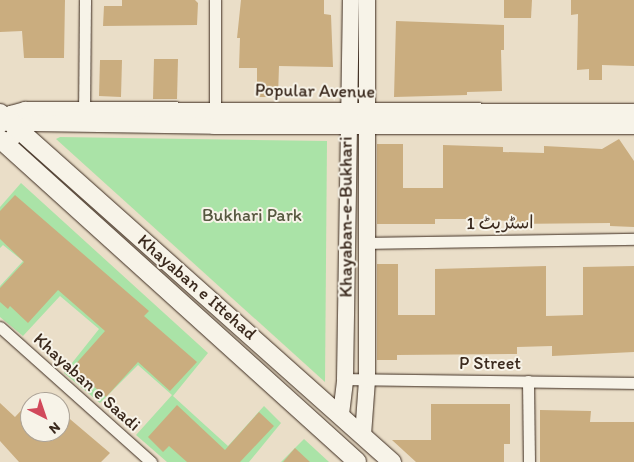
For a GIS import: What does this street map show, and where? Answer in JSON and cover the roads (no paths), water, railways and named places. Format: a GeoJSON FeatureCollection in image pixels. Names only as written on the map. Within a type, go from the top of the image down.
{"type":"FeatureCollection","features":[{"type":"Feature","properties":{"kind":"main road","name":"Khayaban e Ittehad"},"geometry":{"type":"LineString","coordinates":[[2,119],[19,131],[341,414],[392,462]]}},
{"type":"Feature","properties":{"kind":"main road","name":"Khayaban e Ittehad"},"geometry":{"type":"LineString","coordinates":[[3,142],[357,462]]}},
{"type":"Feature","properties":{"kind":"street"},"geometry":{"type":"LineString","coordinates":[[84,115],[85,0]]}},
{"type":"Feature","properties":{"kind":"street"},"geometry":{"type":"LineString","coordinates":[[214,126],[215,0]]}},
{"type":"Feature","properties":{"kind":"street","name":"Khayaban-e-Bukhari"},"geometry":{"type":"LineString","coordinates":[[341,414],[345,379],[351,0]]}},
{"type":"Feature","properties":{"kind":"street","name":"Khayaban-e-Bukhari"},"geometry":{"type":"LineString","coordinates":[[363,435],[367,380],[367,0]]}},
{"type":"Feature","properties":{"kind":"street","name":"Popular Avenue"},"geometry":{"type":"LineString","coordinates":[[2,119],[25,110],[214,126],[348,119],[634,112]]}},
{"type":"Feature","properties":{"kind":"street","name":"Popular Avenue"},"geometry":{"type":"LineString","coordinates":[[3,142],[33,123],[84,115],[215,110],[348,119]]}},
{"type":"Feature","properties":{"kind":"street","name":"Popular Avenue"},"geometry":{"type":"LineString","coordinates":[[366,119],[634,126]]}},
{"type":"Feature","properties":{"kind":"street","name":"اسٹریٹ 1"},"geometry":{"type":"LineString","coordinates":[[366,243],[634,238]]}},
{"type":"Feature","properties":{"kind":"street","name":"Khayaban e Saadi"},"geometry":{"type":"LineString","coordinates":[[0,328],[151,462]]}},
{"type":"Feature","properties":{"kind":"street","name":"P Street"},"geometry":{"type":"LineString","coordinates":[[345,379],[634,383]]}},
{"type":"Feature","properties":{"kind":"street"},"geometry":{"type":"LineString","coordinates":[[528,381],[529,462]]}},
{"type":"Feature","properties":{"kind":"park label","name":"Bukhari Park"},"geometry":{"type":"Point","coordinates":[252,215]}}]}
